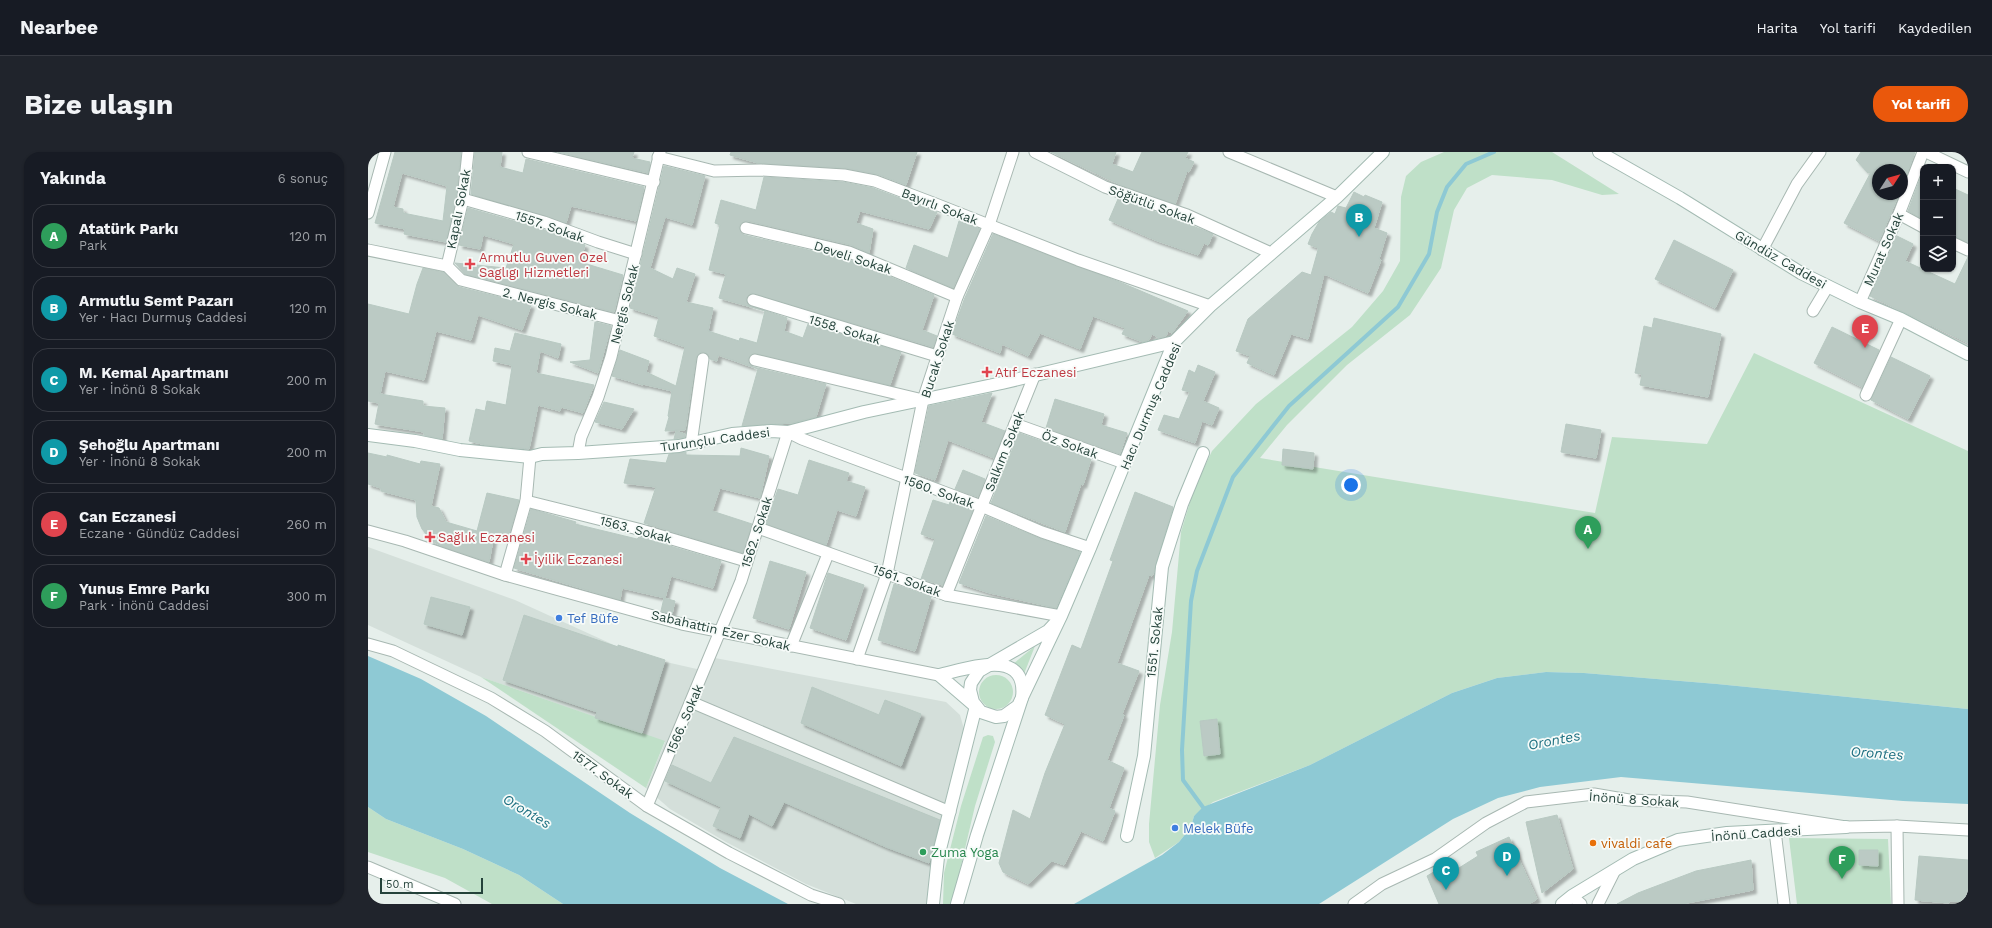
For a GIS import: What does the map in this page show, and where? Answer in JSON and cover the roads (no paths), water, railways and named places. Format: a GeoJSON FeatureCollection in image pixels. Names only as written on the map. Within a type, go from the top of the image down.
{"type":"FeatureCollection","features":[{"type":"Feature","properties":{"kind":"main road","name":"Hacı Durmuş Caddesi"},"geometry":{"type":"LineString","coordinates":[[1060,617],[1048,631],[979,671],[971,683],[971,698],[976,706],[987,715],[996,717],[1004,716],[1018,706],[1060,617],[1090,548],[1174,342],[1210,306],[1337,197],[1383,152]]}},
{"type":"Feature","properties":{"kind":"main road","name":"Gündüz Caddesi"},"geometry":{"type":"LineString","coordinates":[[1603,155],[1680,198],[1801,273],[1860,302],[1901,319],[1968,354]]}},
{"type":"Feature","properties":{"kind":"main road","name":"Turunçlu Caddesi"},"geometry":{"type":"LineString","coordinates":[[368,436],[415,441],[460,450],[530,457],[542,454],[679,446],[732,434],[771,430],[788,432],[864,412],[1002,383],[1174,342]]}},
{"type":"Feature","properties":{"kind":"main road","name":"1551. Sokak"},"geometry":{"type":"LineString","coordinates":[[1127,836],[1144,756],[1162,567],[1182,504],[1203,453]]}},
{"type":"Feature","properties":{"kind":"main road","name":"Hacı Durmuş Caddesi"},"geometry":{"type":"LineString","coordinates":[[957,904],[977,835],[1022,698],[1021,681],[1017,674],[1002,665],[988,665]]}},
{"type":"Feature","properties":{"kind":"main road","name":"Sabahattin Ezer Sokak"},"geometry":{"type":"LineString","coordinates":[[939,675],[988,665]]}},
{"type":"Feature","properties":{"kind":"main road","name":"Sabahattin Ezer Sokak"},"geometry":{"type":"LineString","coordinates":[[939,675],[976,706]]}},
{"type":"Feature","properties":{"kind":"main road","name":"Hacı Durmuş Caddesi"},"geometry":{"type":"LineString","coordinates":[[933,904],[938,857],[976,706]]}},
{"type":"Feature","properties":{"kind":"main road","name":"İnönü Caddesi"},"geometry":{"type":"LineString","coordinates":[[1562,904],[1574,901],[1633,859],[1678,840],[1727,833],[1846,827]]}},
{"type":"Feature","properties":{"kind":"street"},"geometry":{"type":"LineString","coordinates":[[368,213],[385,152]]}},
{"type":"Feature","properties":{"kind":"street","name":"Kapalı Sokak"},"geometry":{"type":"LineString","coordinates":[[447,266],[463,199],[468,152]]}},
{"type":"Feature","properties":{"kind":"street"},"geometry":{"type":"LineString","coordinates":[[528,152],[654,182]]}},
{"type":"Feature","properties":{"kind":"street","name":"Bucak Sokak"},"geometry":{"type":"LineString","coordinates":[[857,659],[887,574],[923,400],[957,297],[989,225],[1013,152]]}},
{"type":"Feature","properties":{"kind":"street","name":"Söğütlü Sokak"},"geometry":{"type":"LineString","coordinates":[[1035,152],[1105,187],[1187,216],[1271,253]]}},
{"type":"Feature","properties":{"kind":"street"},"geometry":{"type":"LineString","coordinates":[[1229,152],[1337,197]]}},
{"type":"Feature","properties":{"kind":"street"},"geometry":{"type":"LineString","coordinates":[[1762,250],[1797,184],[1820,152]]}},
{"type":"Feature","properties":{"kind":"street","name":"Murat Sokak"},"geometry":{"type":"LineString","coordinates":[[1860,302],[1899,214],[1923,152]]}},
{"type":"Feature","properties":{"kind":"street"},"geometry":{"type":"LineString","coordinates":[[1926,152],[1968,172]]}},
{"type":"Feature","properties":{"kind":"street","name":"Nergis Sokak"},"geometry":{"type":"LineString","coordinates":[[578,453],[582,437],[598,397],[611,357],[654,182],[659,154]]}},
{"type":"Feature","properties":{"kind":"street","name":"Bayırlı Sokak"},"geometry":{"type":"LineString","coordinates":[[659,154],[714,171],[761,170],[844,175],[875,181],[1078,260],[1210,306]]}},
{"type":"Feature","properties":{"kind":"street","name":"1557. Sokak"},"geometry":{"type":"LineString","coordinates":[[463,199],[544,222],[636,254]]}},
{"type":"Feature","properties":{"kind":"street"},"geometry":{"type":"LineString","coordinates":[[1899,214],[1920,225]]}},
{"type":"Feature","properties":{"kind":"street","name":"Develi Sokak"},"geometry":{"type":"LineString","coordinates":[[746,228],[849,252],[957,297]]}},
{"type":"Feature","properties":{"kind":"street"},"geometry":{"type":"LineString","coordinates":[[1956,244],[1968,250]]}},
{"type":"Feature","properties":{"kind":"street"},"geometry":{"type":"LineString","coordinates":[[368,250],[447,266]]}},
{"type":"Feature","properties":{"kind":"street","name":"2. Nergis Sokak"},"geometry":{"type":"LineString","coordinates":[[447,266],[461,280],[620,321]]}},
{"type":"Feature","properties":{"kind":"street"},"geometry":{"type":"LineString","coordinates":[[1813,311],[1828,286]]}},
{"type":"Feature","properties":{"kind":"street","name":"1558. Sokak"},"geometry":{"type":"LineString","coordinates":[[753,300],[937,356]]}},
{"type":"Feature","properties":{"kind":"street"},"geometry":{"type":"LineString","coordinates":[[1866,395],[1901,319]]}},
{"type":"Feature","properties":{"kind":"street"},"geometry":{"type":"LineString","coordinates":[[691,444],[703,359]]}},
{"type":"Feature","properties":{"kind":"street"},"geometry":{"type":"LineString","coordinates":[[755,360],[923,400]]}},
{"type":"Feature","properties":{"kind":"street","name":"Salkım Sokak"},"geometry":{"type":"LineString","coordinates":[[946,595],[1035,374]]}},
{"type":"Feature","properties":{"kind":"street","name":"Öz Sokak"},"geometry":{"type":"LineString","coordinates":[[1015,424],[1124,463]]}},
{"type":"Feature","properties":{"kind":"street","name":"1560. Sokak"},"geometry":{"type":"LineString","coordinates":[[788,432],[906,479],[981,506],[1042,532],[1090,548]]}},
{"type":"Feature","properties":{"kind":"street","name":"1562. Sokak"},"geometry":{"type":"LineString","coordinates":[[720,631],[741,580],[788,432]]}},
{"type":"Feature","properties":{"kind":"street"},"geometry":{"type":"LineString","coordinates":[[505,575],[526,501],[530,457]]}},
{"type":"Feature","properties":{"kind":"street","name":"1563. Sokak"},"geometry":{"type":"LineString","coordinates":[[526,501],[638,529],[746,561]]}},
{"type":"Feature","properties":{"kind":"street","name":"1561. Sokak"},"geometry":{"type":"LineString","coordinates":[[758,528],[946,595],[1060,617]]}},
{"type":"Feature","properties":{"kind":"street","name":"Sabahattin Ezer Sokak"},"geometry":{"type":"LineString","coordinates":[[368,531],[405,541],[505,575],[682,624],[939,675]]}},
{"type":"Feature","properties":{"kind":"street"},"geometry":{"type":"LineString","coordinates":[[792,646],[828,554]]}},
{"type":"Feature","properties":{"kind":"street","name":"1566. Sokak"},"geometry":{"type":"LineString","coordinates":[[647,806],[720,631]]}},
{"type":"Feature","properties":{"kind":"street","name":"1577. Sokak"},"geometry":{"type":"LineString","coordinates":[[368,644],[393,651],[491,698],[545,731],[647,806],[743,860],[811,895],[839,904]]}},
{"type":"Feature","properties":{"kind":"street"},"geometry":{"type":"LineString","coordinates":[[691,702],[950,812]]}},
{"type":"Feature","properties":{"kind":"street","name":"İnönü 8 Sokak"},"geometry":{"type":"LineString","coordinates":[[1354,904],[1366,900],[1382,884],[1435,859],[1486,823],[1526,802],[1594,794],[1629,800],[1687,802],[1846,827]]}},
{"type":"Feature","properties":{"kind":"street"},"geometry":{"type":"LineString","coordinates":[[1897,826],[1898,904]]}},
{"type":"Feature","properties":{"kind":"street","name":"İnönü Caddesi"},"geometry":{"type":"LineString","coordinates":[[1846,827],[1897,826],[1968,830]]}},
{"type":"Feature","properties":{"kind":"street"},"geometry":{"type":"LineString","coordinates":[[1775,830],[1784,904]]}},
{"type":"Feature","properties":{"kind":"street"},"geometry":{"type":"LineString","coordinates":[[368,866],[455,904]]}},
{"type":"Feature","properties":{"kind":"street"},"geometry":{"type":"LineString","coordinates":[[1598,904],[1614,872]]}},
{"type":"Feature","properties":{"kind":"water","name":"Orontes"},"geometry":{"type":"Polygon","coordinates":[[[368,656],[421,679],[486,716],[630,813],[720,868],[788,904],[563,904],[519,875],[463,849],[386,819],[368,807],[368,656]]]}},
{"type":"Feature","properties":{"kind":"water","name":"Orontes"},"geometry":{"type":"Polygon","coordinates":[[[1546,672],[1584,673],[1717,684],[1968,709],[1968,804],[1903,801],[1621,777],[1540,787],[1498,798],[1453,819],[1319,904],[1074,904],[1162,855],[1179,842],[1191,827],[1194,816],[1203,807],[1310,765],[1452,693],[1497,678],[1546,672]]]}},
{"type":"Feature","properties":{"kind":"waterway"},"geometry":{"type":"LineString","coordinates":[[1205,810],[1183,780],[1182,750],[1191,601],[1197,571],[1233,477],[1289,406],[1398,307],[1429,254],[1437,212],[1447,187],[1466,164],[1494,152]]}},
{"type":"Feature","properties":{"kind":"place","name":"Armutlu Semt Pazarı"},"geometry":{"type":"Point","coordinates":[1359,237]}},
{"type":"Feature","properties":{"kind":"place","name":"Armutlu Guven Ozel Saglıgı Hizmetleri"},"geometry":{"type":"Point","coordinates":[470,264]}},
{"type":"Feature","properties":{"kind":"place","name":"Can Eczanesi"},"geometry":{"type":"Point","coordinates":[1865,348]}},
{"type":"Feature","properties":{"kind":"place","name":"Atıf Eczanesi"},"geometry":{"type":"Point","coordinates":[987,372]}},
{"type":"Feature","properties":{"kind":"place","name":"Sağlık Eczanesi"},"geometry":{"type":"Point","coordinates":[430,537]}},
{"type":"Feature","properties":{"kind":"place","name":"Atatürk Parkı"},"geometry":{"type":"Point","coordinates":[1588,549]}},
{"type":"Feature","properties":{"kind":"place","name":"İyilik Eczanesi"},"geometry":{"type":"Point","coordinates":[526,559]}},
{"type":"Feature","properties":{"kind":"place","name":"Tef Büfe"},"geometry":{"type":"Point","coordinates":[559,618]}},
{"type":"Feature","properties":{"kind":"place","name":"Melek Büfe"},"geometry":{"type":"Point","coordinates":[1175,828]}},
{"type":"Feature","properties":{"kind":"place","name":"vivaldi cafe"},"geometry":{"type":"Point","coordinates":[1593,843]}},
{"type":"Feature","properties":{"kind":"place","name":"Zuma Yoga"},"geometry":{"type":"Point","coordinates":[923,852]}},
{"type":"Feature","properties":{"kind":"place","name":"Şehoğlu Apartmanı"},"geometry":{"type":"Point","coordinates":[1507,876]}},
{"type":"Feature","properties":{"kind":"place","name":"Yunus Emre Parkı"},"geometry":{"type":"Point","coordinates":[1842,879]}},
{"type":"Feature","properties":{"kind":"place","name":"M. Kemal Apartmanı"},"geometry":{"type":"Point","coordinates":[1446,890]}}]}
